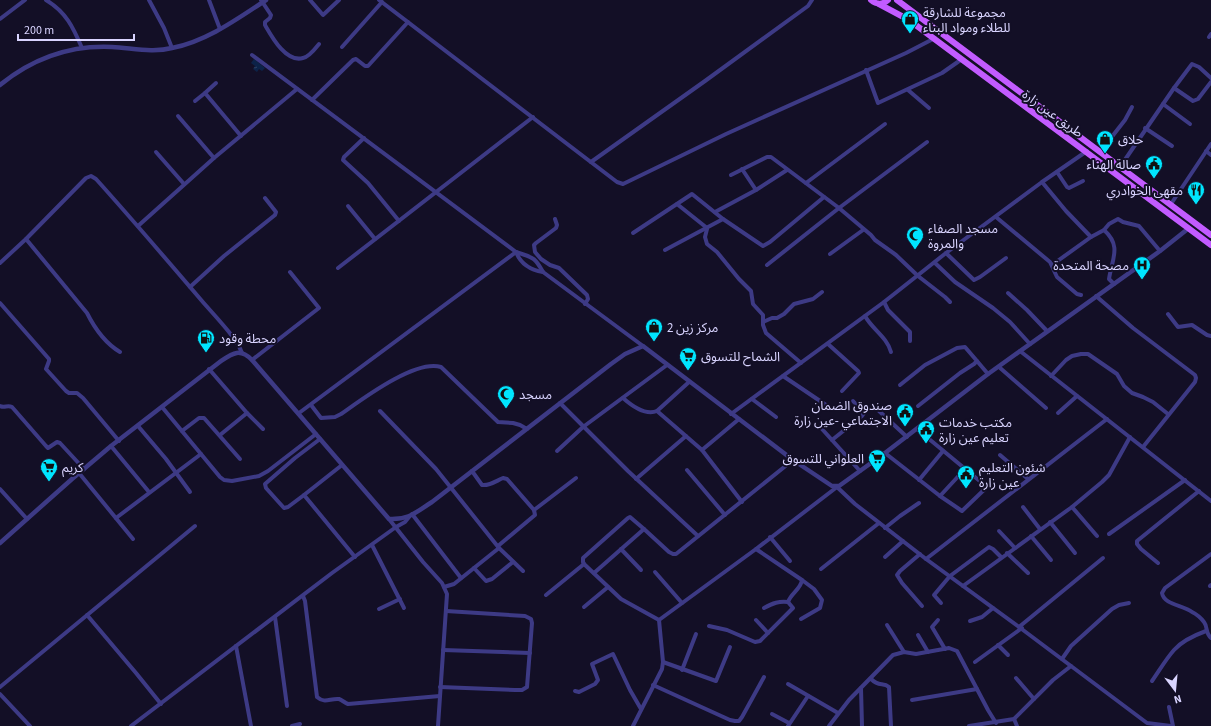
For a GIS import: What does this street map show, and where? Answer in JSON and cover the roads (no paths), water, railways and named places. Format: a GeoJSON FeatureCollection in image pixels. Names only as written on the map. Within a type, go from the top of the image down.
{"type":"FeatureCollection","features":[{"type":"Feature","properties":{"kind":"main road","name":"طريق عين زارة"},"geometry":{"type":"LineString","coordinates":[[871,0],[894,11],[935,38],[1211,244]]}},
{"type":"Feature","properties":{"kind":"main road"},"geometry":{"type":"LineString","coordinates":[[879,4],[888,0]]}},
{"type":"Feature","properties":{"kind":"main road","name":"طريق عين زارة"},"geometry":{"type":"LineString","coordinates":[[899,0],[905,7],[1211,235]]}},
{"type":"Feature","properties":{"kind":"main road"},"geometry":{"type":"LineString","coordinates":[[894,11],[894,6],[899,0]]}},
{"type":"Feature","properties":{"kind":"street"},"geometry":{"type":"LineString","coordinates":[[0,19],[25,0]]}},
{"type":"Feature","properties":{"kind":"street"},"geometry":{"type":"LineString","coordinates":[[46,0],[66,17],[82,48]]}},
{"type":"Feature","properties":{"kind":"street"},"geometry":{"type":"LineString","coordinates":[[149,0],[164,28],[172,48]]}},
{"type":"Feature","properties":{"kind":"street"},"geometry":{"type":"LineString","coordinates":[[209,0],[220,29]]}},
{"type":"Feature","properties":{"kind":"street"},"geometry":{"type":"LineString","coordinates":[[310,0],[323,16],[339,0]]}},
{"type":"Feature","properties":{"kind":"street"},"geometry":{"type":"LineString","coordinates":[[591,162],[808,6],[812,0]]}},
{"type":"Feature","properties":{"kind":"street"},"geometry":{"type":"LineString","coordinates":[[0,85],[29,64],[44,58],[82,48],[111,47],[157,50],[172,48],[194,42],[220,29],[263,1],[271,15],[265,22],[265,25],[279,48],[294,59],[304,58],[320,44]]}},
{"type":"Feature","properties":{"kind":"street"},"geometry":{"type":"LineString","coordinates":[[342,47],[380,1],[616,182],[625,184],[726,134],[906,53],[935,38]]}},
{"type":"Feature","properties":{"kind":"street"},"geometry":{"type":"LineString","coordinates":[[312,100],[353,60],[356,59],[365,66],[368,66],[408,22]]}},
{"type":"Feature","properties":{"kind":"street"},"geometry":{"type":"LineString","coordinates":[[252,55],[516,252],[531,256],[538,263],[543,272]]}},
{"type":"Feature","properties":{"kind":"street"},"geometry":{"type":"LineString","coordinates":[[866,70],[878,103],[942,73],[962,59]]}},
{"type":"Feature","properties":{"kind":"street"},"geometry":{"type":"LineString","coordinates":[[1120,167],[1145,128],[1192,64],[1199,67],[1211,78]]}},
{"type":"Feature","properties":{"kind":"street"},"geometry":{"type":"LineString","coordinates":[[195,101],[216,82]]}},
{"type":"Feature","properties":{"kind":"street"},"geometry":{"type":"LineString","coordinates":[[1174,88],[1195,101],[1211,82]]}},
{"type":"Feature","properties":{"kind":"street"},"geometry":{"type":"LineString","coordinates":[[138,226],[214,158],[297,89]]}},
{"type":"Feature","properties":{"kind":"street"},"geometry":{"type":"LineString","coordinates":[[908,90],[928,108]]}},
{"type":"Feature","properties":{"kind":"street"},"geometry":{"type":"LineString","coordinates":[[205,93],[241,136]]}},
{"type":"Feature","properties":{"kind":"street"},"geometry":{"type":"LineString","coordinates":[[1163,104],[1190,124]]}},
{"type":"Feature","properties":{"kind":"street"},"geometry":{"type":"LineString","coordinates":[[1100,152],[1121,126],[1132,107]]}},
{"type":"Feature","properties":{"kind":"street"},"geometry":{"type":"LineString","coordinates":[[178,116],[214,158]]}},
{"type":"Feature","properties":{"kind":"street"},"geometry":{"type":"LineString","coordinates":[[338,268],[533,117]]}},
{"type":"Feature","properties":{"kind":"street"},"geometry":{"type":"LineString","coordinates":[[806,183],[885,124]]}},
{"type":"Feature","properties":{"kind":"street"},"geometry":{"type":"LineString","coordinates":[[1145,128],[1172,146]]}},
{"type":"Feature","properties":{"kind":"street"},"geometry":{"type":"LineString","coordinates":[[364,138],[344,157],[343,160],[368,184],[399,221]]}},
{"type":"Feature","properties":{"kind":"street"},"geometry":{"type":"LineString","coordinates":[[767,265],[838,208],[927,142]]}},
{"type":"Feature","properties":{"kind":"street"},"geometry":{"type":"LineString","coordinates":[[1171,204],[1211,144]]}},
{"type":"Feature","properties":{"kind":"street"},"geometry":{"type":"LineString","coordinates":[[731,414],[828,344],[935,263],[946,253],[1086,151]]}},
{"type":"Feature","properties":{"kind":"street"},"geometry":{"type":"LineString","coordinates":[[1206,151],[1211,155]]}},
{"type":"Feature","properties":{"kind":"street"},"geometry":{"type":"LineString","coordinates":[[156,152],[184,184]]}},
{"type":"Feature","properties":{"kind":"street"},"geometry":{"type":"LineString","coordinates":[[731,175],[770,157],[838,208],[875,240],[896,255],[918,276],[950,302]]}},
{"type":"Feature","properties":{"kind":"street"},"geometry":{"type":"LineString","coordinates":[[742,169],[756,190]]}},
{"type":"Feature","properties":{"kind":"street"},"geometry":{"type":"LineString","coordinates":[[715,212],[756,190],[787,170]]}},
{"type":"Feature","properties":{"kind":"street"},"geometry":{"type":"LineString","coordinates":[[1057,172],[1069,188],[1083,181]]}},
{"type":"Feature","properties":{"kind":"street"},"geometry":{"type":"LineString","coordinates":[[0,263],[26,239],[86,178],[92,176],[96,178],[190,287],[240,347],[242,353]]}},
{"type":"Feature","properties":{"kind":"street"},"geometry":{"type":"LineString","coordinates":[[1042,182],[1066,211],[1091,237]]}},
{"type":"Feature","properties":{"kind":"street"},"geometry":{"type":"LineString","coordinates":[[633,233],[692,194],[723,219],[762,246],[772,240],[824,197]]}},
{"type":"Feature","properties":{"kind":"street"},"geometry":{"type":"LineString","coordinates":[[190,287],[220,260],[275,215],[276,212],[265,198]]}},
{"type":"Feature","properties":{"kind":"street"},"geometry":{"type":"LineString","coordinates":[[677,204],[707,228]]}},
{"type":"Feature","properties":{"kind":"street"},"geometry":{"type":"LineString","coordinates":[[348,206],[375,239]]}},
{"type":"Feature","properties":{"kind":"street"},"geometry":{"type":"LineString","coordinates":[[996,217],[1052,265],[1057,277],[1077,294],[1081,295]]}},
{"type":"Feature","properties":{"kind":"street"},"geometry":{"type":"LineString","coordinates":[[665,250],[723,219]]}},
{"type":"Feature","properties":{"kind":"street"},"geometry":{"type":"LineString","coordinates":[[1052,265],[1118,219],[1122,222],[1139,226],[1160,251]]}},
{"type":"Feature","properties":{"kind":"street"},"geometry":{"type":"LineString","coordinates":[[555,220],[557,224],[556,228],[536,243],[534,249],[541,260],[559,268],[587,295],[588,299],[585,304]]}},
{"type":"Feature","properties":{"kind":"street"},"geometry":{"type":"LineString","coordinates":[[707,228],[705,234],[706,241],[751,291],[753,304],[763,315],[766,333],[801,363]]}},
{"type":"Feature","properties":{"kind":"street"},"geometry":{"type":"LineString","coordinates":[[659,620],[885,453],[988,374],[1160,251],[1189,228]]}},
{"type":"Feature","properties":{"kind":"street"},"geometry":{"type":"LineString","coordinates":[[830,254],[863,230]]}},
{"type":"Feature","properties":{"kind":"street"},"geometry":{"type":"LineString","coordinates":[[1104,230],[1114,242],[1115,248],[1109,278],[1114,284]]}},
{"type":"Feature","properties":{"kind":"street"},"geometry":{"type":"LineString","coordinates":[[26,239],[87,313],[93,325],[109,346],[120,352]]}},
{"type":"Feature","properties":{"kind":"street"},"geometry":{"type":"LineString","coordinates":[[516,252],[518,258],[528,268],[543,272],[793,460],[832,486],[837,487],[855,504],[885,528],[1147,723],[1172,726],[1169,707]]}},
{"type":"Feature","properties":{"kind":"street"},"geometry":{"type":"LineString","coordinates":[[300,413],[516,252]]}},
{"type":"Feature","properties":{"kind":"street"},"geometry":{"type":"LineString","coordinates":[[946,253],[969,276],[976,280],[1006,258]]}},
{"type":"Feature","properties":{"kind":"street"},"geometry":{"type":"LineString","coordinates":[[935,263],[954,282],[993,308],[1010,322],[1030,344]]}},
{"type":"Feature","properties":{"kind":"street"},"geometry":{"type":"LineString","coordinates":[[252,360],[319,308],[290,272]]}},
{"type":"Feature","properties":{"kind":"street"},"geometry":{"type":"LineString","coordinates":[[763,322],[772,318],[777,318],[784,314],[794,304],[813,299],[822,292]]}},
{"type":"Feature","properties":{"kind":"street"},"geometry":{"type":"LineString","coordinates":[[1008,293],[1047,331]]}},
{"type":"Feature","properties":{"kind":"street"},"geometry":{"type":"LineString","coordinates":[[1096,296],[1139,332],[1195,375],[1196,378],[1195,382],[1143,446]]}},
{"type":"Feature","properties":{"kind":"street"},"geometry":{"type":"LineString","coordinates":[[884,302],[888,310],[910,332],[910,342]]}},
{"type":"Feature","properties":{"kind":"street"},"geometry":{"type":"LineString","coordinates":[[0,303],[49,359],[50,361],[46,369],[66,391],[69,393],[77,393],[83,398],[119,441]]}},
{"type":"Feature","properties":{"kind":"street"},"geometry":{"type":"LineString","coordinates":[[1168,314],[1178,327],[1192,325],[1211,336]]}},
{"type":"Feature","properties":{"kind":"street"},"geometry":{"type":"LineString","coordinates":[[865,316],[870,325],[885,340],[891,352]]}},
{"type":"Feature","properties":{"kind":"street"},"geometry":{"type":"LineString","coordinates":[[828,344],[859,373],[842,391]]}},
{"type":"Feature","properties":{"kind":"street"},"geometry":{"type":"LineString","coordinates":[[131,726],[355,557],[451,488],[625,354],[643,346]]}},
{"type":"Feature","properties":{"kind":"street"},"geometry":{"type":"LineString","coordinates":[[900,385],[920,368],[957,348],[965,347],[988,374]]}},
{"type":"Feature","properties":{"kind":"street"},"geometry":{"type":"LineString","coordinates":[[1020,351],[1211,500]]}},
{"type":"Feature","properties":{"kind":"street"},"geometry":{"type":"LineString","coordinates":[[0,543],[111,446],[232,353],[242,353],[252,360],[300,413],[320,439],[396,527],[444,587],[447,594],[438,726]]}},
{"type":"Feature","properties":{"kind":"street"},"geometry":{"type":"LineString","coordinates":[[1051,376],[1066,360],[1072,356],[1088,354],[1117,374],[1124,386],[1132,393],[1152,402],[1168,414]]}},
{"type":"Feature","properties":{"kind":"street"},"geometry":{"type":"LineString","coordinates":[[918,406],[977,361]]}},
{"type":"Feature","properties":{"kind":"street"},"geometry":{"type":"LineString","coordinates":[[557,451],[583,427],[667,365]]}},
{"type":"Feature","properties":{"kind":"street"},"geometry":{"type":"LineString","coordinates":[[310,405],[322,418],[335,417],[403,375],[419,369],[437,366],[441,367],[498,422],[513,423],[527,429]]}},
{"type":"Feature","properties":{"kind":"street"},"geometry":{"type":"LineString","coordinates":[[999,367],[1046,408]]}},
{"type":"Feature","properties":{"kind":"street"},"geometry":{"type":"LineString","coordinates":[[210,370],[247,413],[263,429]]}},
{"type":"Feature","properties":{"kind":"street"},"geometry":{"type":"LineString","coordinates":[[783,376],[826,405]]}},
{"type":"Feature","properties":{"kind":"street"},"geometry":{"type":"LineString","coordinates":[[623,398],[629,403],[648,413],[657,412],[689,382]]}},
{"type":"Feature","properties":{"kind":"street"},"geometry":{"type":"LineString","coordinates":[[1058,413],[1077,396]]}},
{"type":"Feature","properties":{"kind":"street"},"geometry":{"type":"LineString","coordinates":[[752,399],[776,417]]}},
{"type":"Feature","properties":{"kind":"street"},"geometry":{"type":"LineString","coordinates":[[832,440],[864,413],[853,401]]}},
{"type":"Feature","properties":{"kind":"street"},"geometry":{"type":"LineString","coordinates":[[560,404],[636,479],[698,536]]}},
{"type":"Feature","properties":{"kind":"street"},"geometry":{"type":"LineString","coordinates":[[0,406],[12,407],[48,448],[57,442],[60,443],[84,469]]}},
{"type":"Feature","properties":{"kind":"street"},"geometry":{"type":"LineString","coordinates":[[162,407],[224,480],[232,481],[259,476],[268,471],[316,434]]}},
{"type":"Feature","properties":{"kind":"street"},"geometry":{"type":"LineString","coordinates":[[380,411],[416,448],[499,547],[523,571]]}},
{"type":"Feature","properties":{"kind":"street"},"geometry":{"type":"LineString","coordinates":[[880,411],[906,437]]}},
{"type":"Feature","properties":{"kind":"street"},"geometry":{"type":"LineString","coordinates":[[657,412],[702,450],[742,502]]}},
{"type":"Feature","properties":{"kind":"street"},"geometry":{"type":"LineString","coordinates":[[220,435],[247,413]]}},
{"type":"Feature","properties":{"kind":"street"},"geometry":{"type":"LineString","coordinates":[[182,431],[202,417],[220,435],[240,460]]}},
{"type":"Feature","properties":{"kind":"street"},"geometry":{"type":"LineString","coordinates":[[702,450],[739,419]]}},
{"type":"Feature","properties":{"kind":"street"},"geometry":{"type":"LineString","coordinates":[[926,559],[1107,419]]}},
{"type":"Feature","properties":{"kind":"street"},"geometry":{"type":"LineString","coordinates":[[138,426],[190,492]]}},
{"type":"Feature","properties":{"kind":"street"},"geometry":{"type":"LineString","coordinates":[[822,429],[860,471]]}},
{"type":"Feature","properties":{"kind":"street"},"geometry":{"type":"LineString","coordinates":[[885,453],[940,496],[962,511],[987,487],[917,429]]}},
{"type":"Feature","properties":{"kind":"street"},"geometry":{"type":"LineString","coordinates":[[636,479],[686,436]]}},
{"type":"Feature","properties":{"kind":"street"},"geometry":{"type":"LineString","coordinates":[[963,586],[1072,506],[1106,479],[1130,437]]}},
{"type":"Feature","properties":{"kind":"street"},"geometry":{"type":"LineString","coordinates":[[320,439],[265,484],[266,488],[284,508],[288,507],[342,465]]}},
{"type":"Feature","properties":{"kind":"street"},"geometry":{"type":"LineString","coordinates":[[111,446],[149,492]]}},
{"type":"Feature","properties":{"kind":"street"},"geometry":{"type":"LineString","coordinates":[[919,480],[943,451]]}},
{"type":"Feature","properties":{"kind":"street"},"geometry":{"type":"LineString","coordinates":[[116,518],[201,454]]}},
{"type":"Feature","properties":{"kind":"street"},"geometry":{"type":"LineString","coordinates":[[1000,456],[1028,479]]}},
{"type":"Feature","properties":{"kind":"street"},"geometry":{"type":"LineString","coordinates":[[659,620],[621,599],[584,564],[583,558],[630,517],[633,518],[669,552],[675,555],[793,460]]}},
{"type":"Feature","properties":{"kind":"street"},"geometry":{"type":"LineString","coordinates":[[940,496],[965,469]]}},
{"type":"Feature","properties":{"kind":"street"},"geometry":{"type":"LineString","coordinates":[[687,470],[725,515]]}},
{"type":"Feature","properties":{"kind":"street"},"geometry":{"type":"LineString","coordinates":[[472,471],[482,485],[486,485],[503,478],[507,479],[534,510]]}},
{"type":"Feature","properties":{"kind":"street"},"geometry":{"type":"LineString","coordinates":[[79,473],[133,539]]}},
{"type":"Feature","properties":{"kind":"street"},"geometry":{"type":"LineString","coordinates":[[444,587],[454,584],[474,568],[534,515],[534,510],[576,478]]}},
{"type":"Feature","properties":{"kind":"street"},"geometry":{"type":"LineString","coordinates":[[1109,534],[1185,480]]}},
{"type":"Feature","properties":{"kind":"street"},"geometry":{"type":"LineString","coordinates":[[0,489],[27,519]]}},
{"type":"Feature","properties":{"kind":"street"},"geometry":{"type":"LineString","coordinates":[[1158,564],[1141,549],[1137,544],[1137,541],[1199,492]]}},
{"type":"Feature","properties":{"kind":"street"},"geometry":{"type":"LineString","coordinates":[[304,495],[355,557]]}},
{"type":"Feature","properties":{"kind":"street"},"geometry":{"type":"LineString","coordinates":[[885,528],[919,503]]}},
{"type":"Feature","properties":{"kind":"street"},"geometry":{"type":"LineString","coordinates":[[1072,506],[1097,536]]}},
{"type":"Feature","properties":{"kind":"street"},"geometry":{"type":"LineString","coordinates":[[1022,507],[1040,529]]}},
{"type":"Feature","properties":{"kind":"street"},"geometry":{"type":"LineString","coordinates":[[389,519],[400,519],[411,516]]}},
{"type":"Feature","properties":{"kind":"street"},"geometry":{"type":"LineString","coordinates":[[411,516],[461,578]]}},
{"type":"Feature","properties":{"kind":"street"},"geometry":{"type":"LineString","coordinates":[[1050,522],[1075,553]]}},
{"type":"Feature","properties":{"kind":"street"},"geometry":{"type":"LineString","coordinates":[[821,569],[879,523]]}},
{"type":"Feature","properties":{"kind":"street"},"geometry":{"type":"LineString","coordinates":[[0,687],[194,526]]}},
{"type":"Feature","properties":{"kind":"street"},"geometry":{"type":"LineString","coordinates":[[594,573],[644,529]]}},
{"type":"Feature","properties":{"kind":"street"},"geometry":{"type":"LineString","coordinates":[[998,531],[1015,548]]}},
{"type":"Feature","properties":{"kind":"street"},"geometry":{"type":"LineString","coordinates":[[1031,536],[1051,560]]}},
{"type":"Feature","properties":{"kind":"street"},"geometry":{"type":"LineString","coordinates":[[770,537],[790,561]]}},
{"type":"Feature","properties":{"kind":"street"},"geometry":{"type":"LineString","coordinates":[[885,557],[903,541]]}},
{"type":"Feature","properties":{"kind":"street"},"geometry":{"type":"LineString","coordinates":[[372,545],[404,608]]}},
{"type":"Feature","properties":{"kind":"street"},"geometry":{"type":"LineString","coordinates":[[941,603],[934,596],[934,593],[950,576],[989,547],[993,549],[1001,558]]}},
{"type":"Feature","properties":{"kind":"street"},"geometry":{"type":"LineString","coordinates":[[621,549],[641,570]]}},
{"type":"Feature","properties":{"kind":"street"},"geometry":{"type":"LineString","coordinates":[[756,549],[814,589],[822,600],[820,608],[801,619]]}},
{"type":"Feature","properties":{"kind":"street"},"geometry":{"type":"LineString","coordinates":[[1007,553],[1028,573]]}},
{"type":"Feature","properties":{"kind":"street"},"geometry":{"type":"LineString","coordinates":[[920,554],[897,575],[922,606]]}},
{"type":"Feature","properties":{"kind":"street"},"geometry":{"type":"LineString","coordinates":[[1211,554],[1165,588],[1162,593],[1162,596],[1172,604],[1184,607],[1203,620],[1208,636],[1211,638]]}},
{"type":"Feature","properties":{"kind":"street"},"geometry":{"type":"LineString","coordinates":[[975,662],[1020,628],[1103,558]]}},
{"type":"Feature","properties":{"kind":"street"},"geometry":{"type":"LineString","coordinates":[[474,568],[486,581],[492,579],[513,562]]}},
{"type":"Feature","properties":{"kind":"street"},"geometry":{"type":"LineString","coordinates":[[546,595],[584,564]]}},
{"type":"Feature","properties":{"kind":"street"},"geometry":{"type":"LineString","coordinates":[[655,572],[682,603]]}},
{"type":"Feature","properties":{"kind":"street"},"geometry":{"type":"LineString","coordinates":[[788,602],[801,585],[802,580]]}},
{"type":"Feature","properties":{"kind":"street"},"geometry":{"type":"LineString","coordinates":[[584,606],[608,587]]}},
{"type":"Feature","properties":{"kind":"street"},"geometry":{"type":"LineString","coordinates":[[303,596],[305,601],[314,676],[319,698],[326,701],[339,699],[348,704],[440,696]]}},
{"type":"Feature","properties":{"kind":"street"},"geometry":{"type":"LineString","coordinates":[[379,609],[400,599]]}},
{"type":"Feature","properties":{"kind":"street"},"geometry":{"type":"LineString","coordinates":[[709,626],[727,630],[755,642],[760,641],[793,609],[788,602],[779,601],[764,608]]}},
{"type":"Feature","properties":{"kind":"street"},"geometry":{"type":"LineString","coordinates":[[1062,659],[1071,646],[1112,609],[1119,605],[1129,603]]}},
{"type":"Feature","properties":{"kind":"street"},"geometry":{"type":"LineString","coordinates":[[970,621],[982,617],[993,608]]}},
{"type":"Feature","properties":{"kind":"street"},"geometry":{"type":"LineString","coordinates":[[440,687],[522,690],[527,687],[530,653],[532,623],[531,619],[525,616],[446,611]]}},
{"type":"Feature","properties":{"kind":"street"},"geometry":{"type":"LineString","coordinates":[[87,615],[136,672],[161,704]]}},
{"type":"Feature","properties":{"kind":"street"},"geometry":{"type":"LineString","coordinates":[[275,617],[287,706]]}},
{"type":"Feature","properties":{"kind":"street"},"geometry":{"type":"LineString","coordinates":[[633,726],[662,669],[663,662],[659,620]]}},
{"type":"Feature","properties":{"kind":"street"},"geometry":{"type":"LineString","coordinates":[[756,620],[768,633]]}},
{"type":"Feature","properties":{"kind":"street"},"geometry":{"type":"LineString","coordinates":[[938,620],[932,627],[945,649]]}},
{"type":"Feature","properties":{"kind":"street"},"geometry":{"type":"LineString","coordinates":[[887,625],[904,652]]}},
{"type":"Feature","properties":{"kind":"street"},"geometry":{"type":"LineString","coordinates":[[1152,681],[1178,646],[1206,631]]}},
{"type":"Feature","properties":{"kind":"street"},"geometry":{"type":"LineString","coordinates":[[682,670],[696,634]]}},
{"type":"Feature","properties":{"kind":"street"},"geometry":{"type":"LineString","coordinates":[[918,635],[928,652]]}},
{"type":"Feature","properties":{"kind":"street"},"geometry":{"type":"LineString","coordinates":[[998,645],[1008,655]]}},
{"type":"Feature","properties":{"kind":"street"},"geometry":{"type":"LineString","coordinates":[[236,646],[251,726]]}},
{"type":"Feature","properties":{"kind":"street"},"geometry":{"type":"LineString","coordinates":[[663,662],[716,681],[730,647]]}},
{"type":"Feature","properties":{"kind":"street"},"geometry":{"type":"LineString","coordinates":[[829,726],[838,713],[893,655],[904,652],[916,654],[952,648],[957,651],[988,710],[996,722]]}},
{"type":"Feature","properties":{"kind":"street"},"geometry":{"type":"LineString","coordinates":[[443,650],[530,653]]}},
{"type":"Feature","properties":{"kind":"street"},"geometry":{"type":"LineString","coordinates":[[576,691],[580,692],[597,682],[598,677],[592,664],[611,654],[614,656],[641,709]]}},
{"type":"Feature","properties":{"kind":"street"},"geometry":{"type":"LineString","coordinates":[[970,726],[1014,719],[1053,680],[1071,666]]}},
{"type":"Feature","properties":{"kind":"street"},"geometry":{"type":"LineString","coordinates":[[653,685],[720,716],[739,721],[764,677]]}},
{"type":"Feature","properties":{"kind":"street"},"geometry":{"type":"LineString","coordinates":[[1016,678],[1034,699]]}},
{"type":"Feature","properties":{"kind":"street"},"geometry":{"type":"LineString","coordinates":[[870,679],[877,684],[888,685],[889,687],[891,726]]}},
{"type":"Feature","properties":{"kind":"street"},"geometry":{"type":"LineString","coordinates":[[788,684],[838,713]]}},
{"type":"Feature","properties":{"kind":"street"},"geometry":{"type":"LineString","coordinates":[[861,688],[862,726]]}},
{"type":"Feature","properties":{"kind":"street"},"geometry":{"type":"LineString","coordinates":[[912,700],[977,689]]}},
{"type":"Feature","properties":{"kind":"street"},"geometry":{"type":"LineString","coordinates":[[0,694],[30,726]]}},
{"type":"Feature","properties":{"kind":"street"},"geometry":{"type":"LineString","coordinates":[[772,714],[788,725],[808,696]]}},
{"type":"Feature","properties":{"kind":"street"},"geometry":{"type":"LineString","coordinates":[[1014,719],[1017,726]]}},
{"type":"Feature","properties":{"kind":"street"},"geometry":{"type":"LineString","coordinates":[[292,726],[300,724]]}},
{"type":"Feature","properties":{"kind":"water"},"geometry":{"type":"Polygon","coordinates":[[[254,59],[265,68],[262,71],[259,69],[257,72],[253,69],[255,66],[251,63],[254,59]]]}},
{"type":"Feature","properties":{"kind":"place","name":"مجموعة للشارقة للطلاء ومواد البناء"},"geometry":{"type":"Point","coordinates":[910,34]}},
{"type":"Feature","properties":{"kind":"place","name":"حلاق"},"geometry":{"type":"Point","coordinates":[1105,154]}},
{"type":"Feature","properties":{"kind":"place","name":"صالة الهناء"},"geometry":{"type":"Point","coordinates":[1154,179]}},
{"type":"Feature","properties":{"kind":"place","name":"مقهى الخوادري"},"geometry":{"type":"Point","coordinates":[1196,205]}},
{"type":"Feature","properties":{"kind":"place","name":"مسجد الصفاء والمروة"},"geometry":{"type":"Point","coordinates":[915,250]}},
{"type":"Feature","properties":{"kind":"place","name":"مصحة المتحدة"},"geometry":{"type":"Point","coordinates":[1142,280]}},
{"type":"Feature","properties":{"kind":"place","name":"مركز زين 2"},"geometry":{"type":"Point","coordinates":[654,342]}},
{"type":"Feature","properties":{"kind":"place","name":"محطة وقود"},"geometry":{"type":"Point","coordinates":[206,353]}},
{"type":"Feature","properties":{"kind":"place","name":"الشماح للتسوق"},"geometry":{"type":"Point","coordinates":[688,371]}},
{"type":"Feature","properties":{"kind":"place","name":"مسجد"},"geometry":{"type":"Point","coordinates":[506,409]}},
{"type":"Feature","properties":{"kind":"place","name":"صندوق الضمان الاجتماعي -عين زارة"},"geometry":{"type":"Point","coordinates":[905,427]}},
{"type":"Feature","properties":{"kind":"place","name":"مكتب خدمات تعليم عين زارة"},"geometry":{"type":"Point","coordinates":[926,444]}},
{"type":"Feature","properties":{"kind":"place","name":"العلواني للتسوق"},"geometry":{"type":"Point","coordinates":[877,473]}},
{"type":"Feature","properties":{"kind":"place","name":"كريم"},"geometry":{"type":"Point","coordinates":[49,482]}},
{"type":"Feature","properties":{"kind":"place","name":"شئون التعليم عين زارة"},"geometry":{"type":"Point","coordinates":[966,489]}}]}
